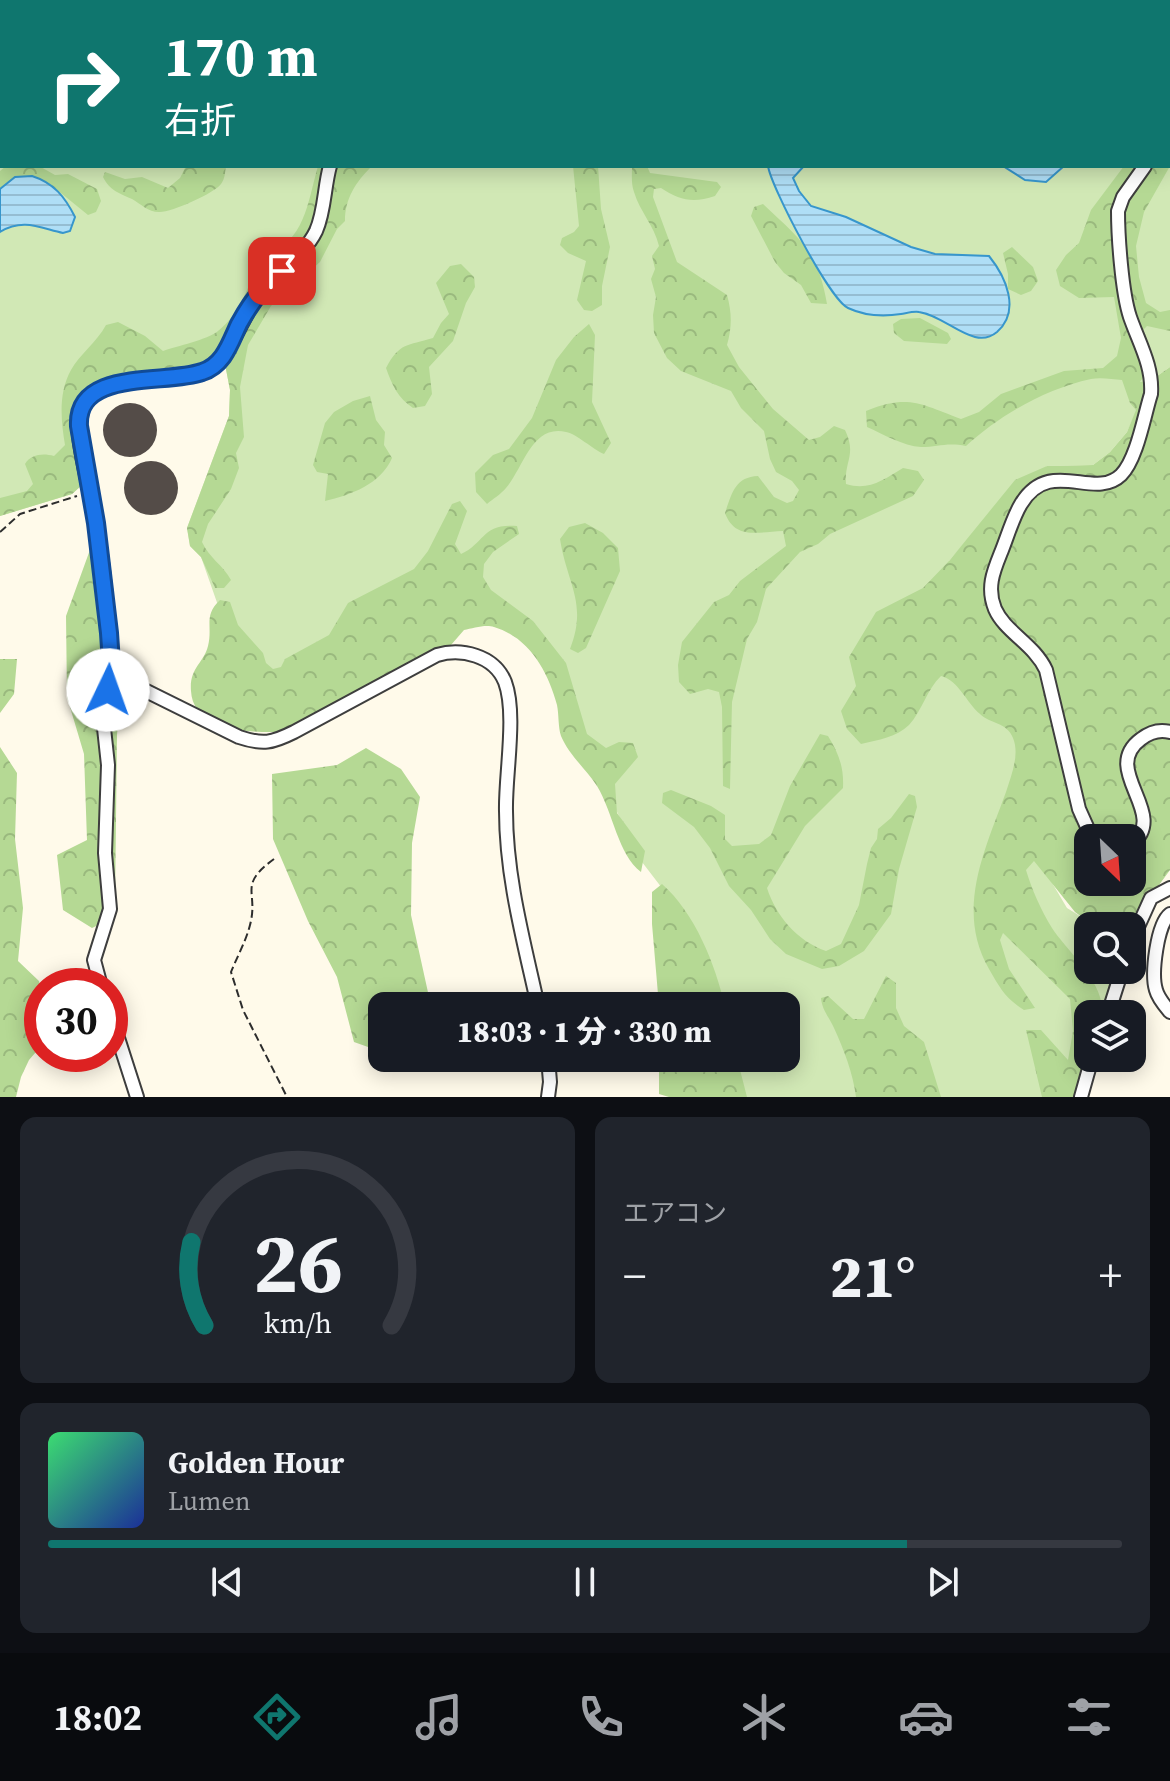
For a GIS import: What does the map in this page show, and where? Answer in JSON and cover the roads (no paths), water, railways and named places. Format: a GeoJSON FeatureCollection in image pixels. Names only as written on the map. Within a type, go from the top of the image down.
{"type":"FeatureCollection","features":[{"type":"Feature","properties":{"kind":"street"},"geometry":{"type":"LineString","coordinates":[[96,968],[94,960],[110,909],[105,853],[108,765],[103,719],[112,678],[96,523],[79,419],[85,402],[108,385],[188,376],[218,363],[259,292],[311,240],[320,217],[330,168]]}},
{"type":"Feature","properties":{"kind":"street"},"geometry":{"type":"LineString","coordinates":[[1086,824],[1079,809],[1046,670],[1039,655],[997,611],[991,595],[991,577],[1021,504],[1030,493],[1047,482],[1065,479],[1098,485],[1112,481],[1129,464],[1152,382],[1129,314],[1118,211],[1123,197],[1144,168]]}},
{"type":"Feature","properties":{"kind":"street"},"geometry":{"type":"LineString","coordinates":[[112,678],[124,680],[239,737],[258,743],[285,736],[437,655],[449,651],[468,653],[491,663],[505,681],[509,708],[506,811],[510,869],[535,992]]}},
{"type":"Feature","properties":{"kind":"street"},"geometry":{"type":"LineString","coordinates":[[1146,828],[1148,823],[1143,800],[1128,769],[1129,755],[1136,742],[1147,734],[1162,730],[1170,732]]}},
{"type":"Feature","properties":{"kind":"street"},"geometry":{"type":"LineString","coordinates":[[1145,912],[1151,898],[1170,878]]}},
{"type":"Feature","properties":{"kind":"street"},"geometry":{"type":"LineString","coordinates":[[1151,898],[1170,888]]}},
{"type":"Feature","properties":{"kind":"street"},"geometry":{"type":"LineString","coordinates":[[1170,914],[1160,926],[1154,978],[1156,991],[1170,1012]]}},
{"type":"Feature","properties":{"kind":"street"},"geometry":{"type":"LineString","coordinates":[[128,1069],[137,1097]]}},
{"type":"Feature","properties":{"kind":"street"},"geometry":{"type":"LineString","coordinates":[[548,1097],[549,1072]]}},
{"type":"Feature","properties":{"kind":"street"},"geometry":{"type":"LineString","coordinates":[[1081,1097],[1088,1072]]}},
{"type":"Feature","properties":{"kind":"water"},"geometry":{"type":"Polygon","coordinates":[[[769,168],[802,168],[793,178],[811,206],[935,254],[989,256],[1001,274],[1008,294],[1008,314],[1004,324],[992,335],[978,338],[919,312],[880,316],[848,308],[828,285],[802,242],[769,168]]]}},
{"type":"Feature","properties":{"kind":"water"},"geometry":{"type":"Polygon","coordinates":[[[1006,168],[1062,168],[1046,182],[1025,180],[1006,168]]]}},
{"type":"Feature","properties":{"kind":"water"},"geometry":{"type":"Polygon","coordinates":[[[32,176],[53,187],[67,203],[75,217],[70,231],[63,233],[24,225],[0,232],[0,189],[15,177],[32,176]]]}}]}
